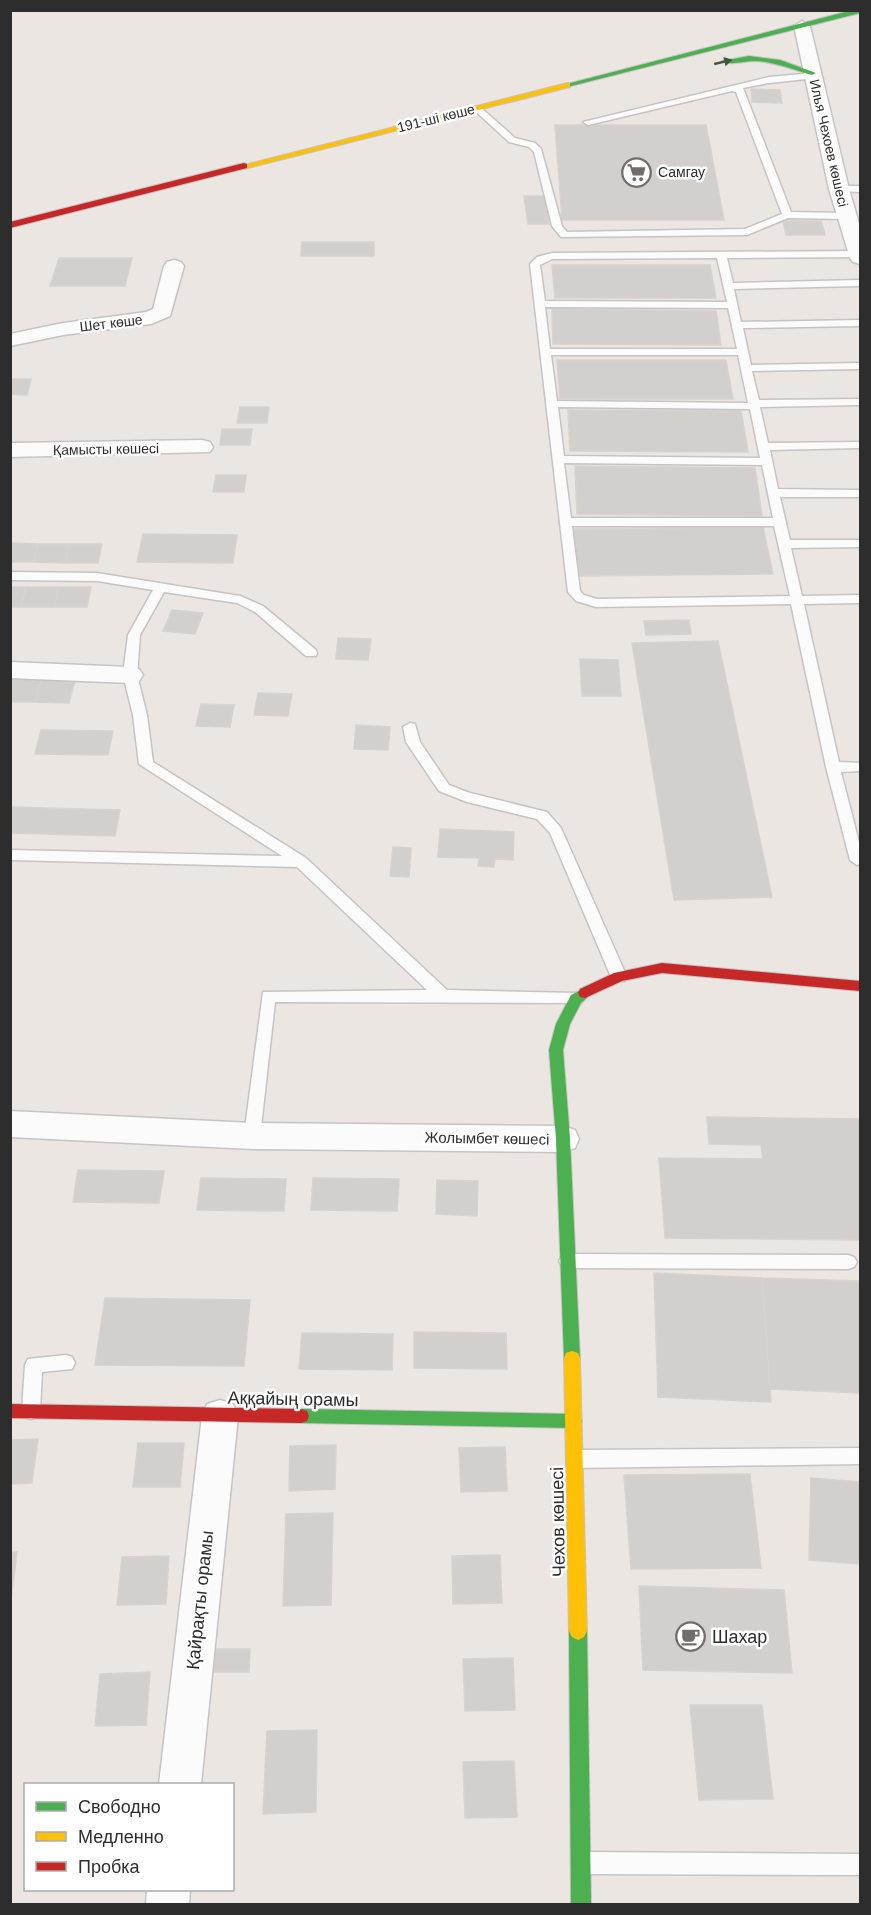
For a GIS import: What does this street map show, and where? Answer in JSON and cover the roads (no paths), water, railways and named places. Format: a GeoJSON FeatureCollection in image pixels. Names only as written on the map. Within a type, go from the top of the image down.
{"type":"FeatureCollection","features":[{"type":"Feature","properties":{"kind":"main road","name":"191-ші көше"},"geometry":{"type":"LineString","coordinates":[[10,225],[861,10]]}},
{"type":"Feature","properties":{"kind":"main road"},"geometry":{"type":"LineString","coordinates":[[710,65],[755,56],[770,57],[812,75]]}},
{"type":"Feature","properties":{"kind":"main road"},"geometry":{"type":"LineString","coordinates":[[624,71],[650,75],[672,73]]}},
{"type":"Feature","properties":{"kind":"main road"},"geometry":{"type":"LineString","coordinates":[[576,999],[593,988],[619,977],[662,968],[861,986]]}},
{"type":"Feature","properties":{"kind":"main road","name":"Жолымбет көшесі"},"geometry":{"type":"LineString","coordinates":[[563,1139],[556,1050],[563,1024],[576,999]]}},
{"type":"Feature","properties":{"kind":"main road","name":"Чехов көшесі"},"geometry":{"type":"LineString","coordinates":[[563,1139],[575,1459],[581,1905]]}},
{"type":"Feature","properties":{"kind":"main road","name":"Аққайың орамы"},"geometry":{"type":"LineString","coordinates":[[10,1411],[574,1421]]}},
{"type":"Feature","properties":{"kind":"street","name":"Илья Чехоев көшесі"},"geometry":{"type":"LineString","coordinates":[[802,26],[839,189],[860,256]]}},
{"type":"Feature","properties":{"kind":"street","name":"Шет көше"},"geometry":{"type":"LineString","coordinates":[[10,340],[63,329],[151,318],[163,312],[174,266]]}},
{"type":"Feature","properties":{"kind":"street","name":"Қамысты көшесі"},"geometry":{"type":"LineString","coordinates":[[10,450],[202,447]]}},
{"type":"Feature","properties":{"kind":"street"},"geometry":{"type":"LineString","coordinates":[[10,670],[130,675]]}},
{"type":"Feature","properties":{"kind":"street","name":"Жолымбет көшесі"},"geometry":{"type":"LineString","coordinates":[[10,1124],[252,1136],[563,1139]]}},
{"type":"Feature","properties":{"kind":"street","name":"Қайрақты орамы"},"geometry":{"type":"LineString","coordinates":[[180,1783],[220,1416]]}},
{"type":"Feature","properties":{"kind":"lane"},"geometry":{"type":"LineString","coordinates":[[588,122],[769,80],[812,75]]}},
{"type":"Feature","properties":{"kind":"lane"},"geometry":{"type":"LineString","coordinates":[[732,88],[741,90],[787,215]]}},
{"type":"Feature","properties":{"kind":"lane"},"geometry":{"type":"LineString","coordinates":[[476,108],[512,140],[532,145],[538,151],[557,226],[564,236],[747,232],[787,215],[846,216]]}},
{"type":"Feature","properties":{"kind":"lane"},"geometry":{"type":"LineString","coordinates":[[839,189],[861,189]]}},
{"type":"Feature","properties":{"kind":"lane"},"geometry":{"type":"LineString","coordinates":[[860,256],[552,256],[541,259],[535,264],[574,592],[580,598],[596,603],[861,599]]}},
{"type":"Feature","properties":{"kind":"lane"},"geometry":{"type":"LineString","coordinates":[[722,256],[833,767],[857,860]]}},
{"type":"Feature","properties":{"kind":"lane"},"geometry":{"type":"LineString","coordinates":[[729,286],[861,283]]}},
{"type":"Feature","properties":{"kind":"lane"},"geometry":{"type":"LineString","coordinates":[[540,304],[734,305]]}},
{"type":"Feature","properties":{"kind":"lane"},"geometry":{"type":"LineString","coordinates":[[738,325],[861,323]]}},
{"type":"Feature","properties":{"kind":"lane"},"geometry":{"type":"LineString","coordinates":[[545,352],[744,352]]}},
{"type":"Feature","properties":{"kind":"lane"},"geometry":{"type":"LineString","coordinates":[[747,368],[861,366]]}},
{"type":"Feature","properties":{"kind":"lane"},"geometry":{"type":"LineString","coordinates":[[551,405],[861,402]]}},
{"type":"Feature","properties":{"kind":"lane"},"geometry":{"type":"LineString","coordinates":[[764,447],[861,446]]}},
{"type":"Feature","properties":{"kind":"lane"},"geometry":{"type":"LineString","coordinates":[[557,459],[767,462]]}},
{"type":"Feature","properties":{"kind":"lane"},"geometry":{"type":"LineString","coordinates":[[774,492],[861,493]]}},
{"type":"Feature","properties":{"kind":"lane"},"geometry":{"type":"LineString","coordinates":[[564,522],[780,522]]}},
{"type":"Feature","properties":{"kind":"lane"},"geometry":{"type":"LineString","coordinates":[[785,544],[861,543]]}},
{"type":"Feature","properties":{"kind":"lane"},"geometry":{"type":"LineString","coordinates":[[10,576],[97,577],[240,600],[259,609],[311,652]]}},
{"type":"Feature","properties":{"kind":"lane"},"geometry":{"type":"LineString","coordinates":[[161,586],[134,635],[130,675],[140,716],[146,764],[301,862],[443,996]]}},
{"type":"Feature","properties":{"kind":"lane"},"geometry":{"type":"LineString","coordinates":[[410,727],[413,742],[444,788],[467,797],[542,815],[556,831],[619,977]]}},
{"type":"Feature","properties":{"kind":"lane"},"geometry":{"type":"LineString","coordinates":[[833,767],[861,767]]}},
{"type":"Feature","properties":{"kind":"lane"},"geometry":{"type":"LineString","coordinates":[[10,855],[301,862]]}},
{"type":"Feature","properties":{"kind":"lane"},"geometry":{"type":"LineString","coordinates":[[252,1136],[268,996],[576,999]]}},
{"type":"Feature","properties":{"kind":"lane"},"geometry":{"type":"LineString","coordinates":[[568,1262],[848,1262]]}},
{"type":"Feature","properties":{"kind":"lane"},"geometry":{"type":"LineString","coordinates":[[31,1412],[34,1365],[66,1363]]}},
{"type":"Feature","properties":{"kind":"lane"},"geometry":{"type":"LineString","coordinates":[[575,1459],[861,1456]]}},
{"type":"Feature","properties":{"kind":"lane"},"geometry":{"type":"LineString","coordinates":[[582,1863],[861,1865]]}},
{"type":"Feature","properties":{"kind":"place","name":"Самгау"},"geometry":{"type":"Point","coordinates":[637,172]}},
{"type":"Feature","properties":{"kind":"place","name":"Шахар"},"geometry":{"type":"Point","coordinates":[691,1637]}}]}
